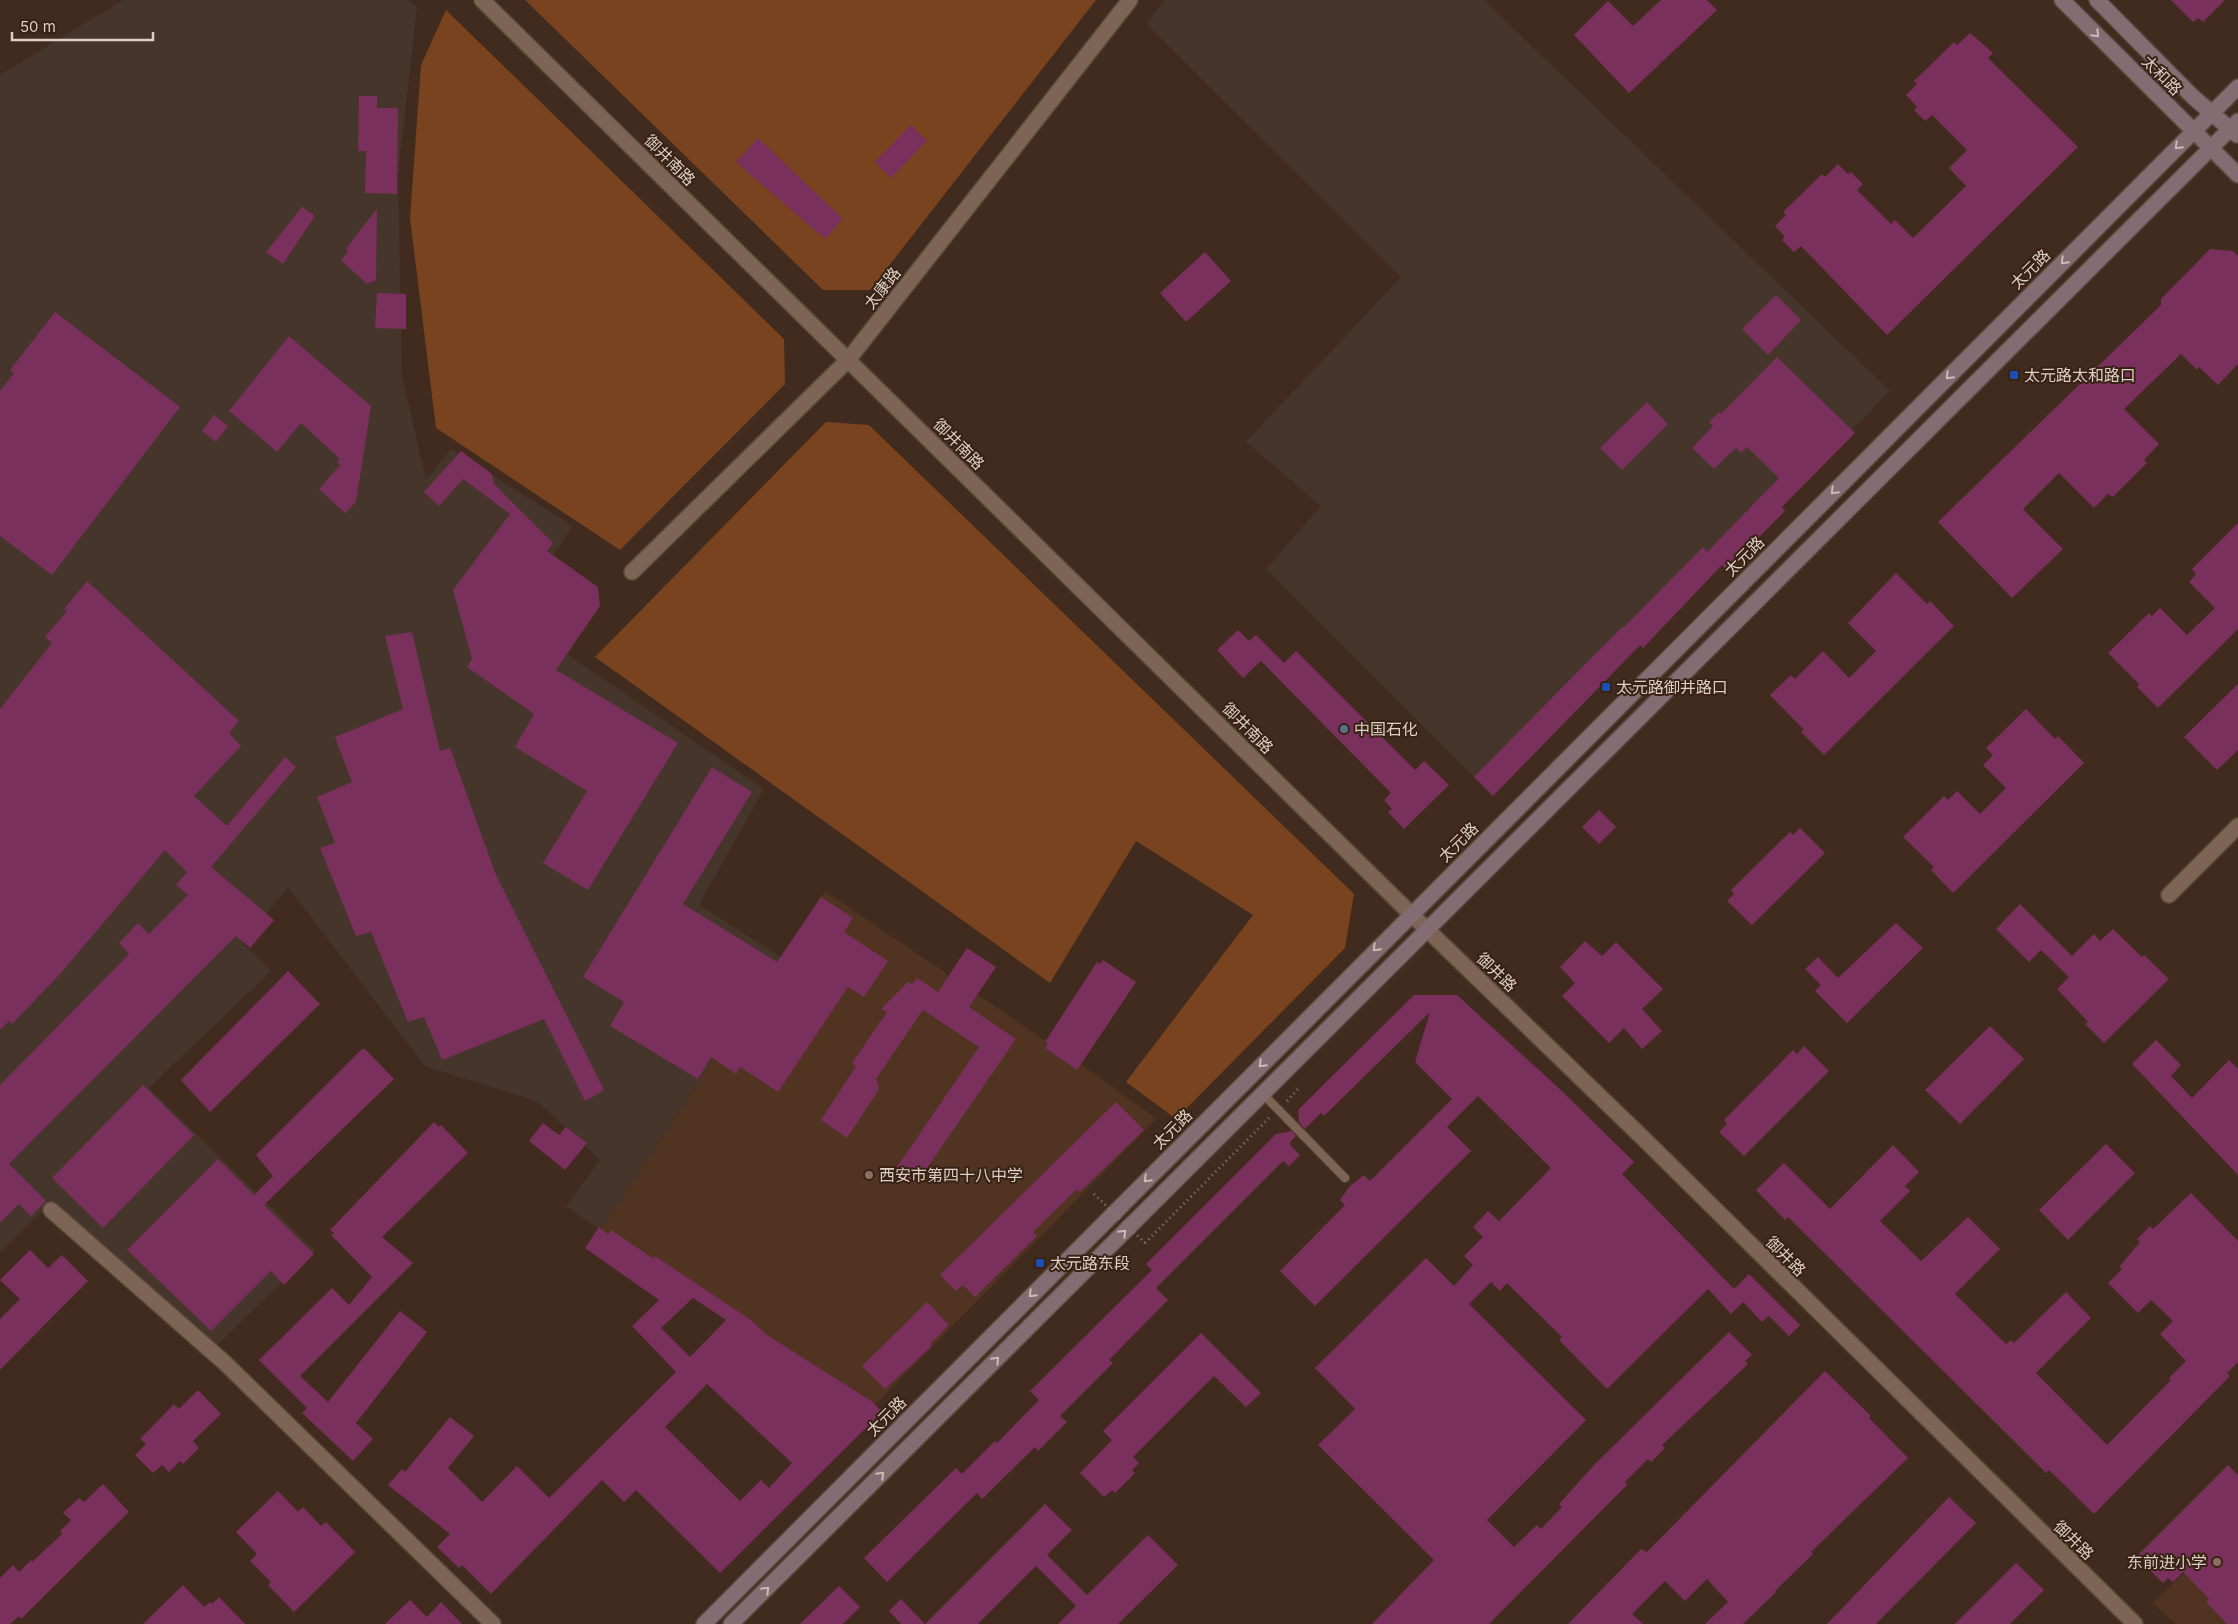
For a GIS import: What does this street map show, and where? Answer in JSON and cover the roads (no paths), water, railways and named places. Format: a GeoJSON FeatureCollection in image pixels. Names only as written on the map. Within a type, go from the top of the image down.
{"type":"FeatureCollection","features":[{"type":"Feature","properties":{"kind":"main road","name":"太和路"},"geometry":{"type":"LineString","coordinates":[[2062,0],[2238,175]]}},
{"type":"Feature","properties":{"kind":"main road","name":"太和路"},"geometry":{"type":"LineString","coordinates":[[2097,0],[2211,114],[2236,129]]}},
{"type":"Feature","properties":{"kind":"main road","name":"太元路"},"geometry":{"type":"LineString","coordinates":[[704,1624],[2238,87]]}},
{"type":"Feature","properties":{"kind":"main road"},"geometry":{"type":"LineString","coordinates":[[731,1624],[2210,148],[2236,129]]}},
{"type":"Feature","properties":{"kind":"street","name":"御井南路"},"geometry":{"type":"LineString","coordinates":[[482,0],[1411,914]]}},
{"type":"Feature","properties":{"kind":"street","name":"太康路"},"geometry":{"type":"LineString","coordinates":[[632,572],[848,360],[1130,0]]}},
{"type":"Feature","properties":{"kind":"street"},"geometry":{"type":"LineString","coordinates":[[2169,895],[2238,826]]}},
{"type":"Feature","properties":{"kind":"street","name":"御井路"},"geometry":{"type":"LineString","coordinates":[[1411,914],[1645,1140],[1991,1484],[2136,1624]]}},
{"type":"Feature","properties":{"kind":"street"},"geometry":{"type":"LineString","coordinates":[[50,1210],[225,1363],[493,1624]]}},
{"type":"Feature","properties":{"kind":"lane"},"geometry":{"type":"LineString","coordinates":[[1263,1094],[1344,1178]]}},
{"type":"Feature","properties":{"kind":"place","name":"太元路太和路口"},"geometry":{"type":"Point","coordinates":[2014,375]}},
{"type":"Feature","properties":{"kind":"place","name":"太元路御井路口"},"geometry":{"type":"Point","coordinates":[1606,687]}},
{"type":"Feature","properties":{"kind":"place","name":"中国石化"},"geometry":{"type":"Point","coordinates":[1344,729]}},
{"type":"Feature","properties":{"kind":"place","name":"西安市第四十八中学"},"geometry":{"type":"Point","coordinates":[869,1175]}},
{"type":"Feature","properties":{"kind":"place","name":"太元路东段"},"geometry":{"type":"Point","coordinates":[1040,1263]}},
{"type":"Feature","properties":{"kind":"place","name":"东前进小学"},"geometry":{"type":"Point","coordinates":[2217,1562]}}]}
